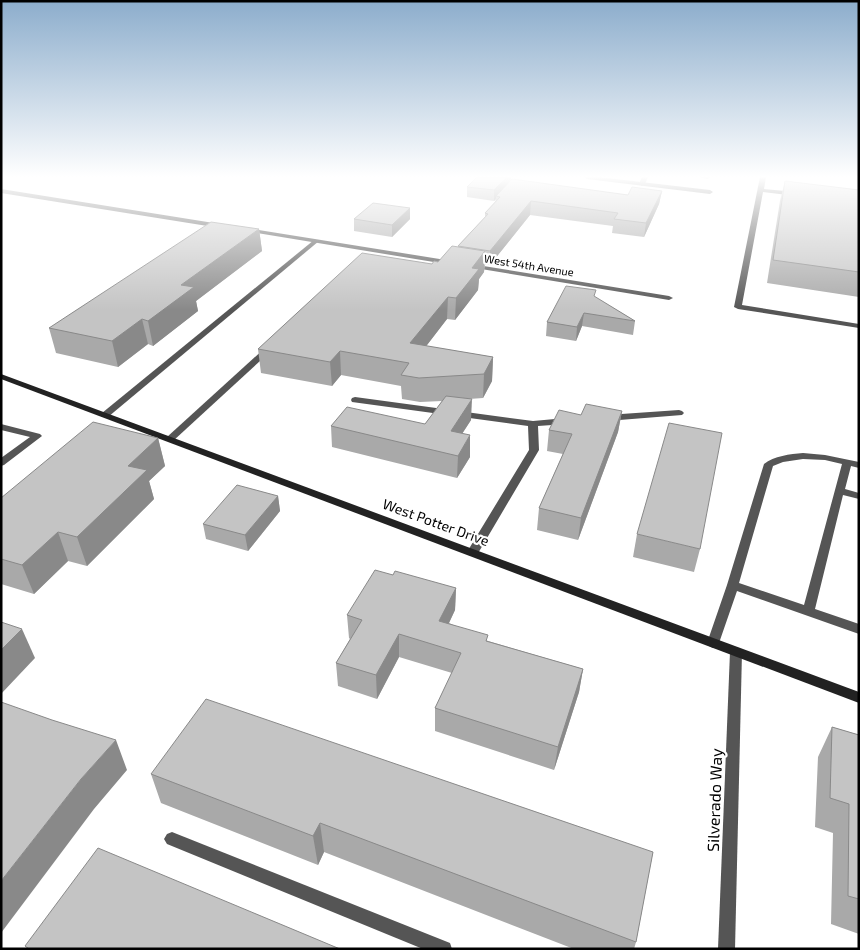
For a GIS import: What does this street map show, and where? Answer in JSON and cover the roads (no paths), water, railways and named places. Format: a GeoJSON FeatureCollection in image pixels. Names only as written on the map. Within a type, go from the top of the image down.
{"type":"FeatureCollection","features":[{"type":"Feature","properties":{"kind":"main road","name":"West Potter Drive"},"geometry":{"type":"LineString","coordinates":[[1,376],[859,698]]}},
{"type":"Feature","properties":{"kind":"street"},"geometry":{"type":"LineString","coordinates":[[192,221],[228,227]]}},
{"type":"Feature","properties":{"kind":"street"},"geometry":{"type":"LineString","coordinates":[[754,221],[738,307],[859,326]]}},
{"type":"Feature","properties":{"kind":"street","name":"West 54th Avenue"},"geometry":{"type":"LineString","coordinates":[[237,229],[668,298]]}},
{"type":"Feature","properties":{"kind":"street"},"geometry":{"type":"LineString","coordinates":[[105,415],[316,242]]}},
{"type":"Feature","properties":{"kind":"street"},"geometry":{"type":"LineString","coordinates":[[370,258],[377,251]]}},
{"type":"Feature","properties":{"kind":"street"},"geometry":{"type":"LineString","coordinates":[[170,439],[274,345]]}},
{"type":"Feature","properties":{"kind":"street"},"geometry":{"type":"LineString","coordinates":[[355,400],[533,424],[572,421]]}},
{"type":"Feature","properties":{"kind":"street"},"geometry":{"type":"LineString","coordinates":[[601,419],[679,413]]}},
{"type":"Feature","properties":{"kind":"street"},"geometry":{"type":"LineString","coordinates":[[473,552],[534,450],[533,424]]}},
{"type":"Feature","properties":{"kind":"street"},"geometry":{"type":"LineString","coordinates":[[1,427],[37,436],[1,464]]}},
{"type":"Feature","properties":{"kind":"street"},"geometry":{"type":"LineString","coordinates":[[713,643],[770,464],[785,457],[798,455],[822,457],[859,465]]}},
{"type":"Feature","properties":{"kind":"street"},"geometry":{"type":"LineString","coordinates":[[808,611],[847,462]]}},
{"type":"Feature","properties":{"kind":"street"},"geometry":{"type":"LineString","coordinates":[[840,491],[859,496]]}},
{"type":"Feature","properties":{"kind":"street"},"geometry":{"type":"LineString","coordinates":[[733,585],[859,629]]}},
{"type":"Feature","properties":{"kind":"street","name":"Silverado Way"},"geometry":{"type":"LineString","coordinates":[[726,949],[736,652]]}},
{"type":"Feature","properties":{"kind":"street"},"geometry":{"type":"LineString","coordinates":[[172,839],[444,949]]}}]}
